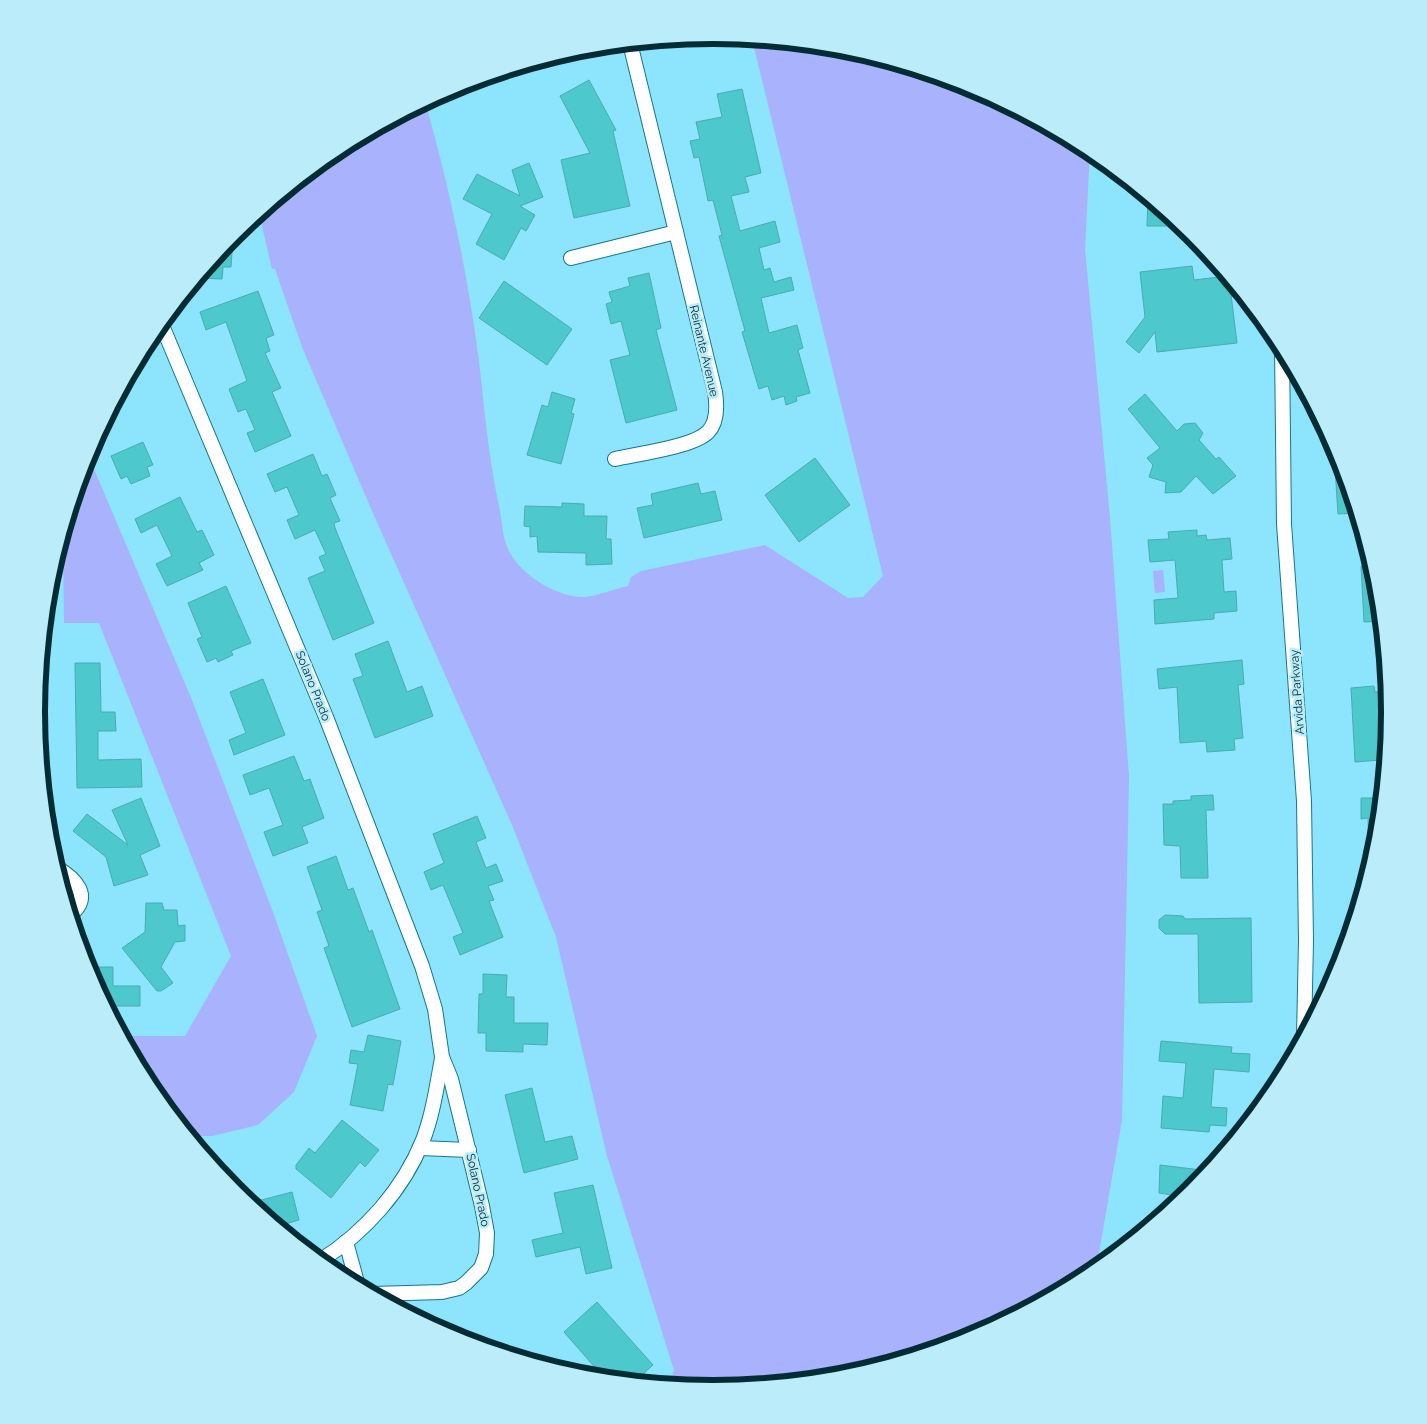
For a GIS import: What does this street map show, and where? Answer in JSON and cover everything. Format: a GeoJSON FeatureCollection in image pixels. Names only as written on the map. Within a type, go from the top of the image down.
{"type":"FeatureCollection","features":[{"type":"Feature","properties":{"kind":"street","name":"Reinante Avenue"},"geometry":{"type":"LineString","coordinates":[[615,459],[694,441],[708,432],[715,418],[715,392],[631,49]]}},
{"type":"Feature","properties":{"kind":"street"},"geometry":{"type":"LineString","coordinates":[[571,258],[676,232]]}},
{"type":"Feature","properties":{"kind":"street","name":"Solano Prado"},"geometry":{"type":"LineString","coordinates":[[165,332],[326,717],[409,931],[435,1009],[442,1057],[451,1079],[470,1150],[487,1233],[486,1254],[481,1268],[466,1283],[452,1290],[428,1294],[385,1294]]}},
{"type":"Feature","properties":{"kind":"street","name":"Arvida Parkway"},"geometry":{"type":"LineString","coordinates":[[1282,362],[1285,532],[1304,801],[1306,941],[1304,1024]]}},
{"type":"Feature","properties":{"kind":"street"},"geometry":{"type":"LineString","coordinates":[[65,873],[72,877],[80,890],[80,903],[75,909]]}},
{"type":"Feature","properties":{"kind":"street","name":"Solano Prado"},"geometry":{"type":"LineString","coordinates":[[326,1256],[364,1227],[391,1196],[420,1148],[431,1113],[442,1057]]}},
{"type":"Feature","properties":{"kind":"street"},"geometry":{"type":"LineString","coordinates":[[420,1148],[470,1150]]}},
{"type":"Feature","properties":{"kind":"street"},"geometry":{"type":"LineString","coordinates":[[346,1242],[355,1276]]}},
{"type":"Feature","properties":{"kind":"water"},"geometry":{"type":"Polygon","coordinates":[[[753,45],[801,49],[844,57],[928,79],[1009,113],[1048,133],[1090,159],[1085,249],[1110,518],[1129,777],[1122,1120],[1098,1258],[1048,1291],[969,1329],[928,1345],[844,1367],[801,1375],[757,1379],[672,1379],[674,1370],[607,1156],[556,937],[512,825],[372,511],[302,347],[275,269],[272,269],[261,221],[307,182],[342,156],[379,133],[427,109],[460,243],[473,316],[494,480],[504,537],[514,560],[530,576],[549,588],[580,597],[597,595],[628,586],[631,577],[641,571],[765,545],[848,598],[863,597],[883,576],[753,45]]]}},
{"type":"Feature","properties":{"kind":"water"},"geometry":{"type":"Polygon","coordinates":[[[92,466],[192,700],[273,912],[317,1036],[294,1092],[258,1125],[212,1136],[197,1136],[158,1083],[129,1036],[185,1036],[231,956],[99,623],[64,623],[63,559],[81,497],[92,466]]]}},
{"type":"Feature","properties":{"kind":"water"},"geometry":{"type":"Polygon","coordinates":[[[1163,570],[1165,592],[1155,593],[1153,571],[1163,570]]]}},
{"type":"Feature","properties":{"kind":"building"},"geometry":{"type":"Polygon","coordinates":[[[589,80],[616,130],[613,131],[630,206],[574,218],[561,160],[590,153],[560,96],[589,80]]]}},
{"type":"Feature","properties":{"kind":"building"},"geometry":{"type":"Polygon","coordinates":[[[742,89],[761,173],[745,177],[749,192],[731,196],[740,231],[775,221],[780,242],[759,248],[764,270],[770,268],[774,282],[791,277],[794,290],[761,298],[769,333],[797,325],[803,348],[798,350],[810,393],[796,397],[797,401],[786,405],[784,396],[772,400],[768,386],[759,389],[742,332],[745,331],[719,236],[722,235],[713,200],[708,201],[699,157],[694,158],[690,141],[700,139],[696,122],[722,117],[717,94],[742,89]]]}},
{"type":"Feature","properties":{"kind":"building"},"geometry":{"type":"Polygon","coordinates":[[[529,163],[543,197],[520,206],[535,215],[526,231],[521,228],[504,260],[476,244],[492,214],[463,199],[477,174],[520,196],[512,170],[529,163]]]}},
{"type":"Feature","properties":{"kind":"building"},"geometry":{"type":"Polygon","coordinates":[[[1148,205],[1172,226],[1147,226],[1148,205]]]}},
{"type":"Feature","properties":{"kind":"building"},"geometry":{"type":"Polygon","coordinates":[[[232,248],[231,267],[223,267],[222,279],[205,278],[232,248]]]}},
{"type":"Feature","properties":{"kind":"building"},"geometry":{"type":"Polygon","coordinates":[[[1192,266],[1194,280],[1221,277],[1230,288],[1237,343],[1157,352],[1155,332],[1139,353],[1126,342],[1145,317],[1140,272],[1192,266]]]}},
{"type":"Feature","properties":{"kind":"building"},"geometry":{"type":"Polygon","coordinates":[[[649,273],[661,328],[656,330],[677,410],[626,423],[610,360],[630,355],[621,321],[611,324],[606,304],[612,302],[609,292],[630,286],[628,278],[649,273]]]}},
{"type":"Feature","properties":{"kind":"building"},"geometry":{"type":"Polygon","coordinates":[[[504,281],[572,329],[547,365],[479,318],[504,281]]]}},
{"type":"Feature","properties":{"kind":"building"},"geometry":{"type":"Polygon","coordinates":[[[258,291],[274,335],[266,338],[270,351],[265,353],[281,388],[272,392],[291,436],[255,452],[247,433],[255,430],[246,409],[238,412],[229,389],[247,381],[226,322],[206,330],[200,312],[258,291]]]}},
{"type":"Feature","properties":{"kind":"building"},"geometry":{"type":"Polygon","coordinates":[[[552,392],[575,399],[571,413],[574,414],[561,464],[527,455],[542,405],[548,407],[552,392]]]}},
{"type":"Feature","properties":{"kind":"building"},"geometry":{"type":"Polygon","coordinates":[[[1145,394],[1177,431],[1184,424],[1195,423],[1203,433],[1199,440],[1216,459],[1219,457],[1236,476],[1213,494],[1196,476],[1181,492],[1165,493],[1166,482],[1149,477],[1153,465],[1147,458],[1160,448],[1128,409],[1145,394]]]}},
{"type":"Feature","properties":{"kind":"building"},"geometry":{"type":"Polygon","coordinates":[[[143,442],[153,465],[147,467],[150,476],[131,484],[127,476],[121,479],[111,456],[143,442]]]}},
{"type":"Feature","properties":{"kind":"building"},"geometry":{"type":"Polygon","coordinates":[[[313,454],[322,476],[327,474],[336,495],[330,498],[340,521],[334,523],[335,528],[374,623],[333,640],[308,578],[325,571],[319,557],[326,554],[315,530],[295,539],[287,520],[299,515],[287,487],[275,492],[267,474],[313,454]]]}},
{"type":"Feature","properties":{"kind":"building"},"geometry":{"type":"Polygon","coordinates":[[[815,458],[850,505],[799,542],[765,495],[815,458]]]}},
{"type":"Feature","properties":{"kind":"building"},"geometry":{"type":"Polygon","coordinates":[[[1335,467],[1351,513],[1338,514],[1335,467]]]}},
{"type":"Feature","properties":{"kind":"building"},"geometry":{"type":"Polygon","coordinates":[[[698,483],[701,494],[715,491],[722,520],[644,538],[637,508],[653,505],[651,494],[698,483]]]}},
{"type":"Feature","properties":{"kind":"building"},"geometry":{"type":"Polygon","coordinates":[[[180,497],[197,532],[202,530],[214,555],[199,563],[203,570],[167,586],[156,564],[172,556],[157,525],[141,533],[135,519],[180,497]]]}},
{"type":"Feature","properties":{"kind":"building"},"geometry":{"type":"Polygon","coordinates":[[[562,503],[584,504],[584,516],[607,516],[606,539],[611,539],[612,564],[586,565],[586,553],[538,552],[537,536],[530,537],[530,527],[524,526],[525,506],[562,507],[562,503]]]}},
{"type":"Feature","properties":{"kind":"building"},"geometry":{"type":"Polygon","coordinates":[[[1197,530],[1197,536],[1206,535],[1207,540],[1230,538],[1232,559],[1222,560],[1224,592],[1236,591],[1237,611],[1214,613],[1214,619],[1155,624],[1154,600],[1178,598],[1175,560],[1150,562],[1148,540],[1169,539],[1168,532],[1197,530]]]}},
{"type":"Feature","properties":{"kind":"building"},"geometry":{"type":"Polygon","coordinates":[[[1361,566],[1365,566],[1375,621],[1364,622],[1361,566]]]}},
{"type":"Feature","properties":{"kind":"building"},"geometry":{"type":"Polygon","coordinates":[[[226,586],[251,643],[231,651],[233,655],[218,662],[216,658],[207,662],[197,639],[202,637],[188,603],[226,586]]]}},
{"type":"Feature","properties":{"kind":"building"},"geometry":{"type":"Polygon","coordinates":[[[388,641],[407,692],[422,686],[433,716],[375,738],[353,679],[363,676],[355,654],[388,641]]]}},
{"type":"Feature","properties":{"kind":"building"},"geometry":{"type":"Polygon","coordinates":[[[1242,660],[1244,684],[1238,685],[1243,738],[1234,739],[1235,750],[1207,752],[1206,741],[1180,743],[1177,687],[1159,689],[1157,669],[1242,660]]]}},
{"type":"Feature","properties":{"kind":"building"},"geometry":{"type":"Polygon","coordinates":[[[75,663],[100,663],[101,712],[115,712],[116,731],[98,731],[98,760],[141,759],[142,787],[77,788],[75,663]]]}},
{"type":"Feature","properties":{"kind":"building"},"geometry":{"type":"Polygon","coordinates":[[[263,679],[285,735],[234,755],[229,740],[246,733],[230,692],[263,679]]]}},
{"type":"Feature","properties":{"kind":"building"},"geometry":{"type":"Polygon","coordinates":[[[1374,686],[1375,692],[1381,692],[1380,760],[1355,762],[1351,688],[1374,686]]]}},
{"type":"Feature","properties":{"kind":"building"},"geometry":{"type":"Polygon","coordinates":[[[294,756],[304,781],[310,779],[324,818],[302,827],[308,843],[273,856],[264,832],[283,825],[269,788],[250,795],[243,775],[294,756]]]}},
{"type":"Feature","properties":{"kind":"building"},"geometry":{"type":"Polygon","coordinates":[[[1213,795],[1214,810],[1206,810],[1208,878],[1181,878],[1180,846],[1164,845],[1163,804],[1173,804],[1173,801],[1191,800],[1191,796],[1213,795]]]}},
{"type":"Feature","properties":{"kind":"building"},"geometry":{"type":"Polygon","coordinates":[[[141,798],[160,846],[140,855],[148,875],[114,886],[106,857],[73,831],[87,814],[128,845],[112,810],[141,798]]]}},
{"type":"Feature","properties":{"kind":"building"},"geometry":{"type":"Polygon","coordinates":[[[1361,798],[1376,798],[1369,843],[1368,818],[1361,819],[1361,798]]]}},
{"type":"Feature","properties":{"kind":"building"},"geometry":{"type":"Polygon","coordinates":[[[477,816],[486,838],[476,842],[486,868],[496,864],[503,881],[488,886],[494,900],[489,901],[503,937],[460,955],[453,937],[463,933],[443,885],[431,890],[424,872],[444,863],[433,834],[477,816]]]}},
{"type":"Feature","properties":{"kind":"building"},"geometry":{"type":"Polygon","coordinates":[[[336,856],[348,890],[353,888],[369,932],[372,930],[400,1009],[352,1027],[324,948],[329,946],[317,912],[322,910],[307,867],[336,856]]]}},
{"type":"Feature","properties":{"kind":"building"},"geometry":{"type":"Polygon","coordinates":[[[146,903],[162,903],[164,910],[177,910],[178,926],[185,925],[185,941],[175,942],[161,967],[173,983],[161,991],[157,991],[122,948],[145,932],[146,903]]]}},
{"type":"Feature","properties":{"kind":"building"},"geometry":{"type":"Polygon","coordinates":[[[1165,915],[1183,916],[1185,919],[1251,918],[1252,1002],[1199,1003],[1198,934],[1165,934],[1159,928],[1159,920],[1165,915]]]}},
{"type":"Feature","properties":{"kind":"building"},"geometry":{"type":"Polygon","coordinates":[[[96,967],[113,967],[113,986],[140,986],[140,1006],[113,1006],[96,967]]]}},
{"type":"Feature","properties":{"kind":"building"},"geometry":{"type":"Polygon","coordinates":[[[483,974],[507,975],[506,997],[514,997],[514,1023],[548,1023],[547,1045],[523,1044],[523,1052],[486,1051],[486,1033],[478,1033],[479,994],[483,994],[483,974]]]}},
{"type":"Feature","properties":{"kind":"building"},"geometry":{"type":"Polygon","coordinates":[[[368,1035],[401,1041],[393,1085],[388,1084],[383,1111],[350,1105],[358,1064],[349,1063],[351,1050],[364,1052],[368,1035]]]}},
{"type":"Feature","properties":{"kind":"building"},"geometry":{"type":"Polygon","coordinates":[[[1161,1041],[1232,1047],[1231,1053],[1250,1054],[1249,1072],[1214,1069],[1211,1107],[1227,1108],[1226,1126],[1210,1125],[1209,1132],[1161,1128],[1163,1096],[1183,1098],[1186,1063],[1159,1061],[1161,1041]]]}},
{"type":"Feature","properties":{"kind":"building"},"geometry":{"type":"Polygon","coordinates":[[[532,1088],[545,1142],[572,1136],[578,1159],[524,1173],[505,1095],[532,1088]]]}},
{"type":"Feature","properties":{"kind":"building"},"geometry":{"type":"Polygon","coordinates":[[[342,1120],[379,1150],[365,1167],[360,1162],[331,1198],[296,1169],[296,1165],[309,1148],[315,1153],[342,1120]]]}},
{"type":"Feature","properties":{"kind":"building"},"geometry":{"type":"Polygon","coordinates":[[[1160,1165],[1200,1170],[1175,1195],[1159,1193],[1160,1165]]]}},
{"type":"Feature","properties":{"kind":"building"},"geometry":{"type":"Polygon","coordinates":[[[593,1185],[612,1268],[586,1274],[580,1247],[536,1257],[532,1240],[563,1233],[554,1193],[593,1185]]]}},
{"type":"Feature","properties":{"kind":"building"},"geometry":{"type":"Polygon","coordinates":[[[292,1192],[299,1220],[285,1224],[258,1201],[292,1192]]]}},
{"type":"Feature","properties":{"kind":"building"},"geometry":{"type":"Polygon","coordinates":[[[597,1302],[653,1365],[640,1376],[597,1370],[564,1332],[597,1302]]]}}]}
